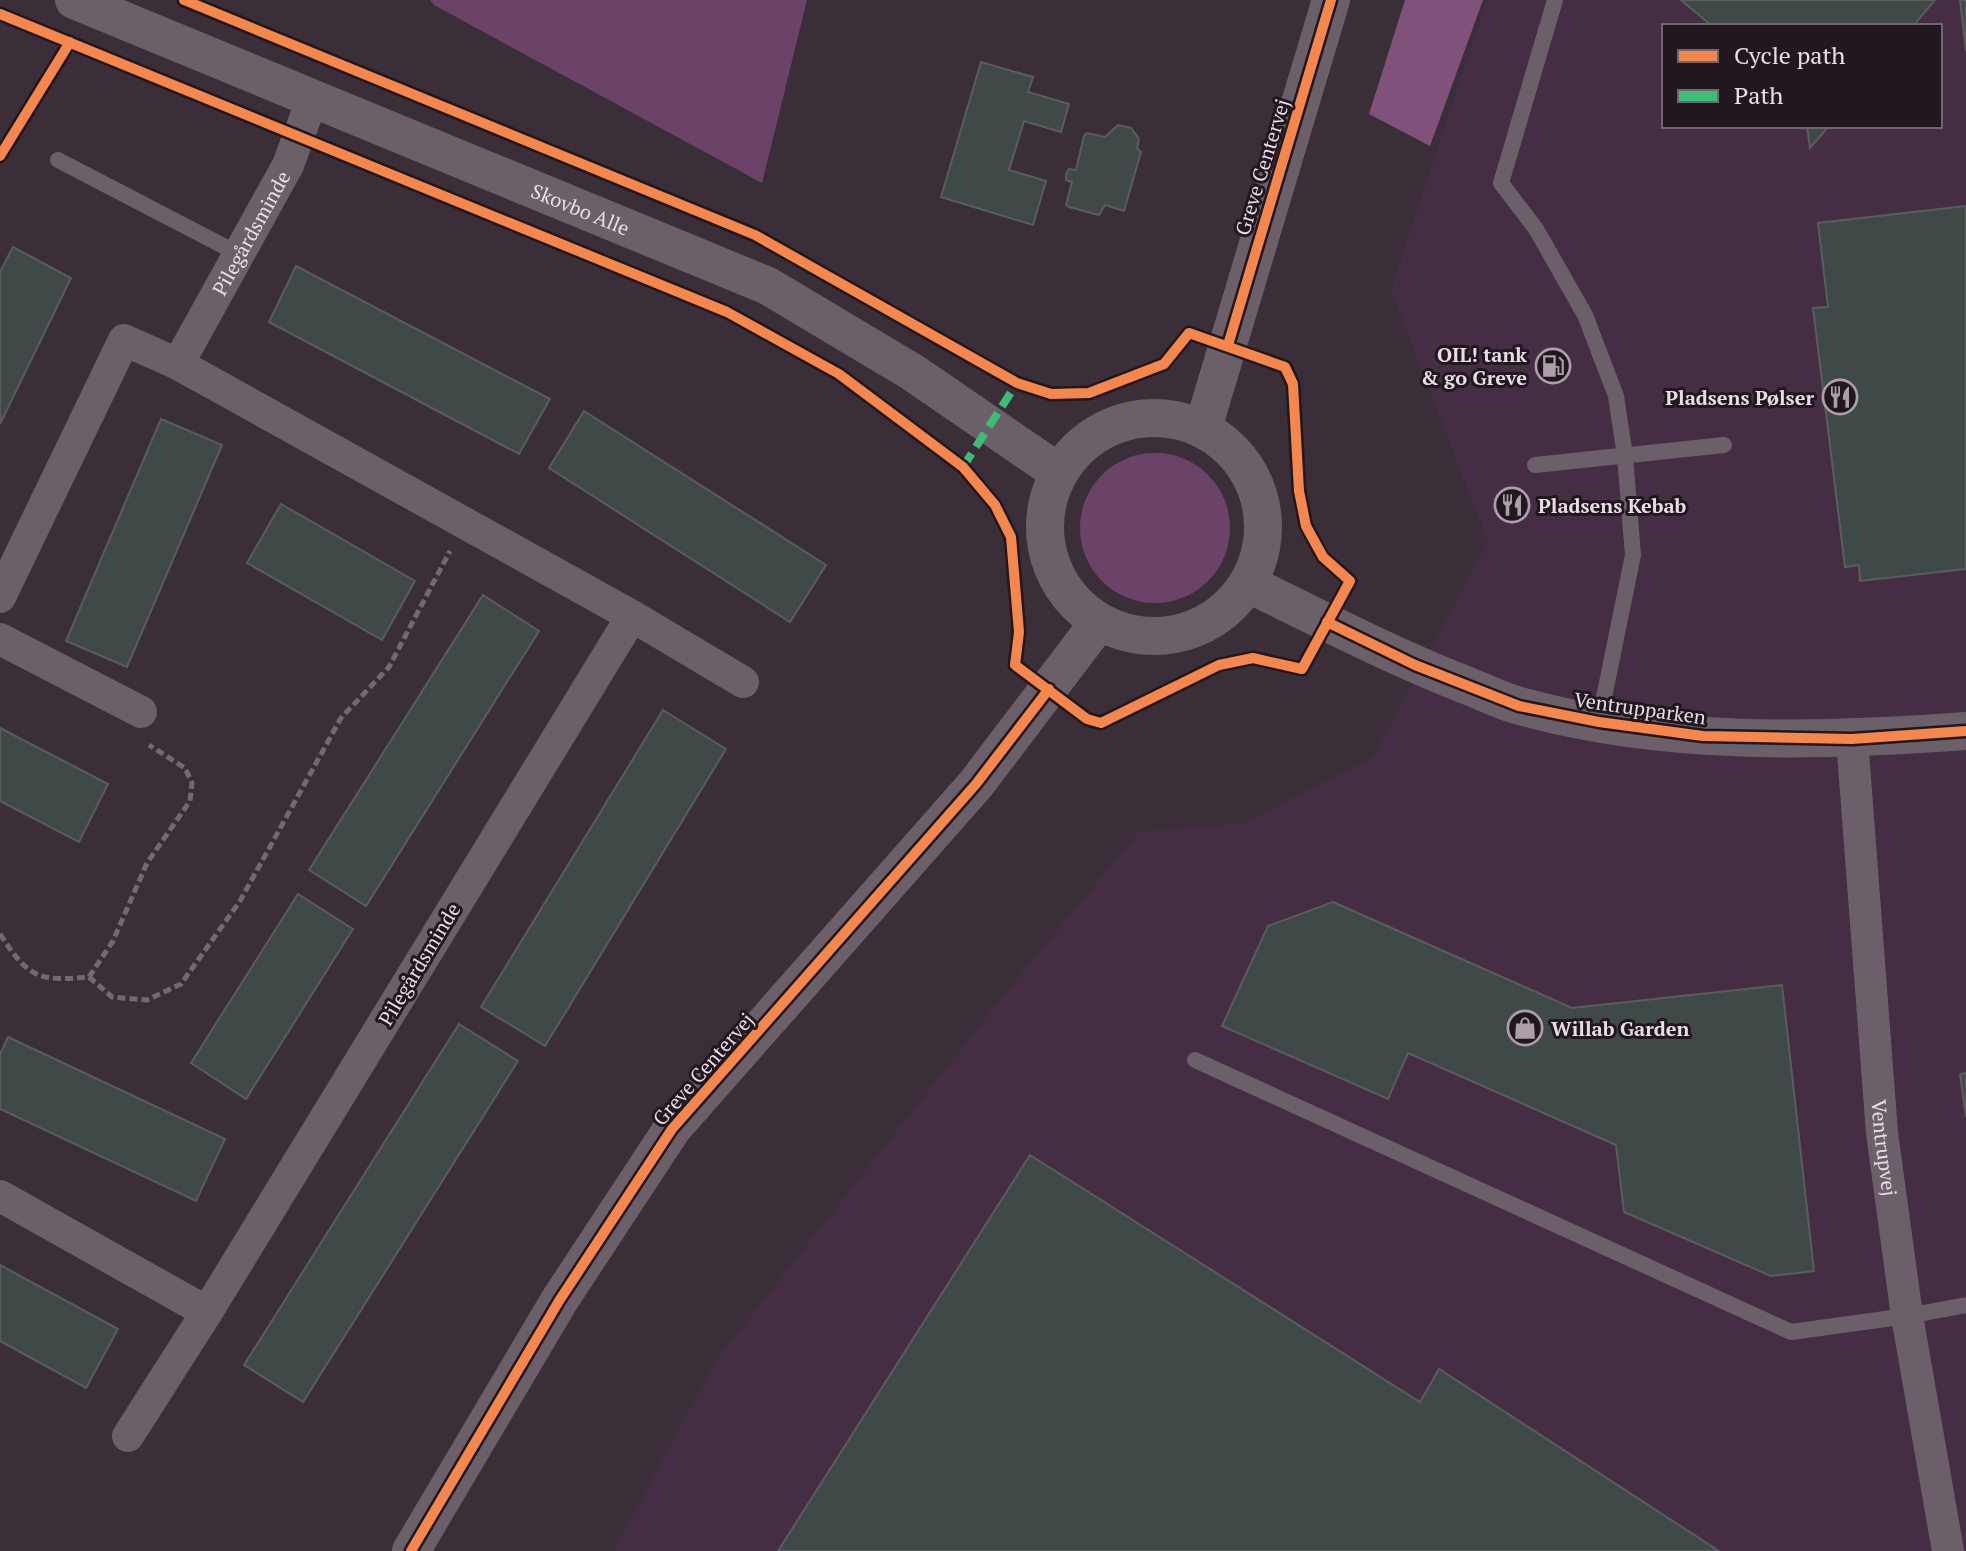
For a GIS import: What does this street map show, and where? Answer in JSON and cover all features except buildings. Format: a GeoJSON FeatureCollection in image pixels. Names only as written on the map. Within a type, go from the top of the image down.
{"type":"FeatureCollection","features":[{"type":"Feature","properties":{"kind":"street","name":"Skovbo Alle"},"geometry":{"type":"LineString","coordinates":[[74,0],[768,286],[912,372],[1058,472]]}},
{"type":"Feature","properties":{"kind":"street","name":"Greve Centervej"},"geometry":{"type":"LineString","coordinates":[[1203,428],[1331,0]]}},
{"type":"Feature","properties":{"kind":"street","name":"Pilegårdsminde"},"geometry":{"type":"LineString","coordinates":[[178,364],[288,165],[313,97]]}},
{"type":"Feature","properties":{"kind":"street"},"geometry":{"type":"LineString","coordinates":[[0,597],[124,340],[178,364],[466,522],[743,682]]}},
{"type":"Feature","properties":{"kind":"street"},"geometry":{"type":"LineString","coordinates":[[1139,417],[1171,418],[1203,428],[1232,449],[1254,479],[1264,514],[1262,550],[1249,584],[1220,615],[1181,634],[1139,636],[1099,622],[1072,600],[1054,572],[1045,539],[1047,505],[1058,472],[1079,446],[1106,427],[1139,417]]}},
{"type":"Feature","properties":{"kind":"street","name":"Ventrupparken"},"geometry":{"type":"LineString","coordinates":[[1249,584],[1415,665],[1519,706],[1599,722],[1703,736],[1852,739],[1966,731]]}},
{"type":"Feature","properties":{"kind":"street","name":"Pilegårdsminde"},"geometry":{"type":"LineString","coordinates":[[128,1436],[632,616]]}},
{"type":"Feature","properties":{"kind":"street","name":"Greve Centervej"},"geometry":{"type":"LineString","coordinates":[[411,1551],[559,1301],[672,1129],[976,784],[1099,622]]}},
{"type":"Feature","properties":{"kind":"street"},"geometry":{"type":"LineString","coordinates":[[0,639],[141,712]]}},
{"type":"Feature","properties":{"kind":"street","name":"Ventrupvej"},"geometry":{"type":"LineString","coordinates":[[1852,739],[1882,1133],[1907,1316],[1948,1551]]}},
{"type":"Feature","properties":{"kind":"street"},"geometry":{"type":"LineString","coordinates":[[0,1196],[207,1312]]}},
{"type":"Feature","properties":{"kind":"lane"},"geometry":{"type":"LineString","coordinates":[[1555,0],[1501,183],[1536,229],[1585,315],[1616,396],[1625,456],[1633,555],[1599,722]]}},
{"type":"Feature","properties":{"kind":"lane"},"geometry":{"type":"LineString","coordinates":[[58,160],[239,254]]}},
{"type":"Feature","properties":{"kind":"lane"},"geometry":{"type":"LineString","coordinates":[[1535,465],[1724,445]]}},
{"type":"Feature","properties":{"kind":"lane"},"geometry":{"type":"LineString","coordinates":[[1195,1060],[1791,1332],[1966,1305]]}},
{"type":"Feature","properties":{"kind":"path"},"geometry":{"type":"LineString","coordinates":[[0,934],[17,961],[39,977],[63,980],[89,977],[112,997],[147,1000],[181,984],[240,901],[341,718],[389,667],[466,522]]}},
{"type":"Feature","properties":{"kind":"path"},"geometry":{"type":"LineString","coordinates":[[89,977],[113,941],[147,863],[190,801],[192,783],[185,768],[147,744],[141,712]]}},
{"type":"Feature","properties":{"kind":"shaded area"},"geometry":{"type":"Polygon","coordinates":[[[430,0],[807,0],[762,183],[434,5],[430,0]]]}},
{"type":"Feature","properties":{"kind":"shaded area"},"geometry":{"type":"Polygon","coordinates":[[[1405,0],[1483,0],[1430,146],[1369,114],[1405,0]]]}},
{"type":"Feature","properties":{"kind":"shaded area"},"geometry":{"type":"Polygon","coordinates":[[[1487,0],[1966,0],[1966,1551],[614,1551],[715,1362],[1003,996],[1139,832],[1245,823],[1374,756],[1488,542],[1391,290],[1487,0]]]}},
{"type":"Feature","properties":{"kind":"shaded area"},"geometry":{"type":"Polygon","coordinates":[[[1155,453],[1184,459],[1208,475],[1224,499],[1230,528],[1224,557],[1208,581],[1184,597],[1155,603],[1126,597],[1102,581],[1086,557],[1080,528],[1086,499],[1102,475],[1126,459],[1155,453]]]}},
{"type":"Feature","properties":{"kind":"marked path"},"geometry":{"type":"LineString","coordinates":[[963,467],[1017,383]]}},
{"type":"Feature","properties":{"kind":"cycle path"},"geometry":{"type":"LineString","coordinates":[[0,14],[727,312],[839,374],[963,467],[995,505],[1011,537],[1019,632],[1015,665],[1087,719],[1101,723],[1219,665],[1253,658],[1302,669],[1350,581],[1323,557],[1306,526],[1299,491],[1293,384],[1285,367],[1189,333],[1164,364],[1089,393],[1051,394],[1017,383],[755,235],[184,0]]}},
{"type":"Feature","properties":{"kind":"cycle path"},"geometry":{"type":"LineString","coordinates":[[1228,345],[1331,0]]}},
{"type":"Feature","properties":{"kind":"cycle path"},"geometry":{"type":"LineString","coordinates":[[0,156],[70,42]]}},
{"type":"Feature","properties":{"kind":"cycle path"},"geometry":{"type":"LineString","coordinates":[[1327,622],[1415,665],[1519,706],[1599,722],[1703,736],[1852,739],[1966,731]]}},
{"type":"Feature","properties":{"kind":"cycle path"},"geometry":{"type":"LineString","coordinates":[[411,1551],[559,1301],[672,1129],[976,784],[1049,689]]}},
{"type":"Feature","properties":{"kind":"place","name":"OIL! tank & go Greve"},"geometry":{"type":"Point","coordinates":[1553,366]}},
{"type":"Feature","properties":{"kind":"place","name":"Pladsens Pølser"},"geometry":{"type":"Point","coordinates":[1840,397]}},
{"type":"Feature","properties":{"kind":"place","name":"Pladsens Kebab"},"geometry":{"type":"Point","coordinates":[1512,505]}},
{"type":"Feature","properties":{"kind":"place","name":"Willab Garden"},"geometry":{"type":"Point","coordinates":[1525,1028]}}]}
